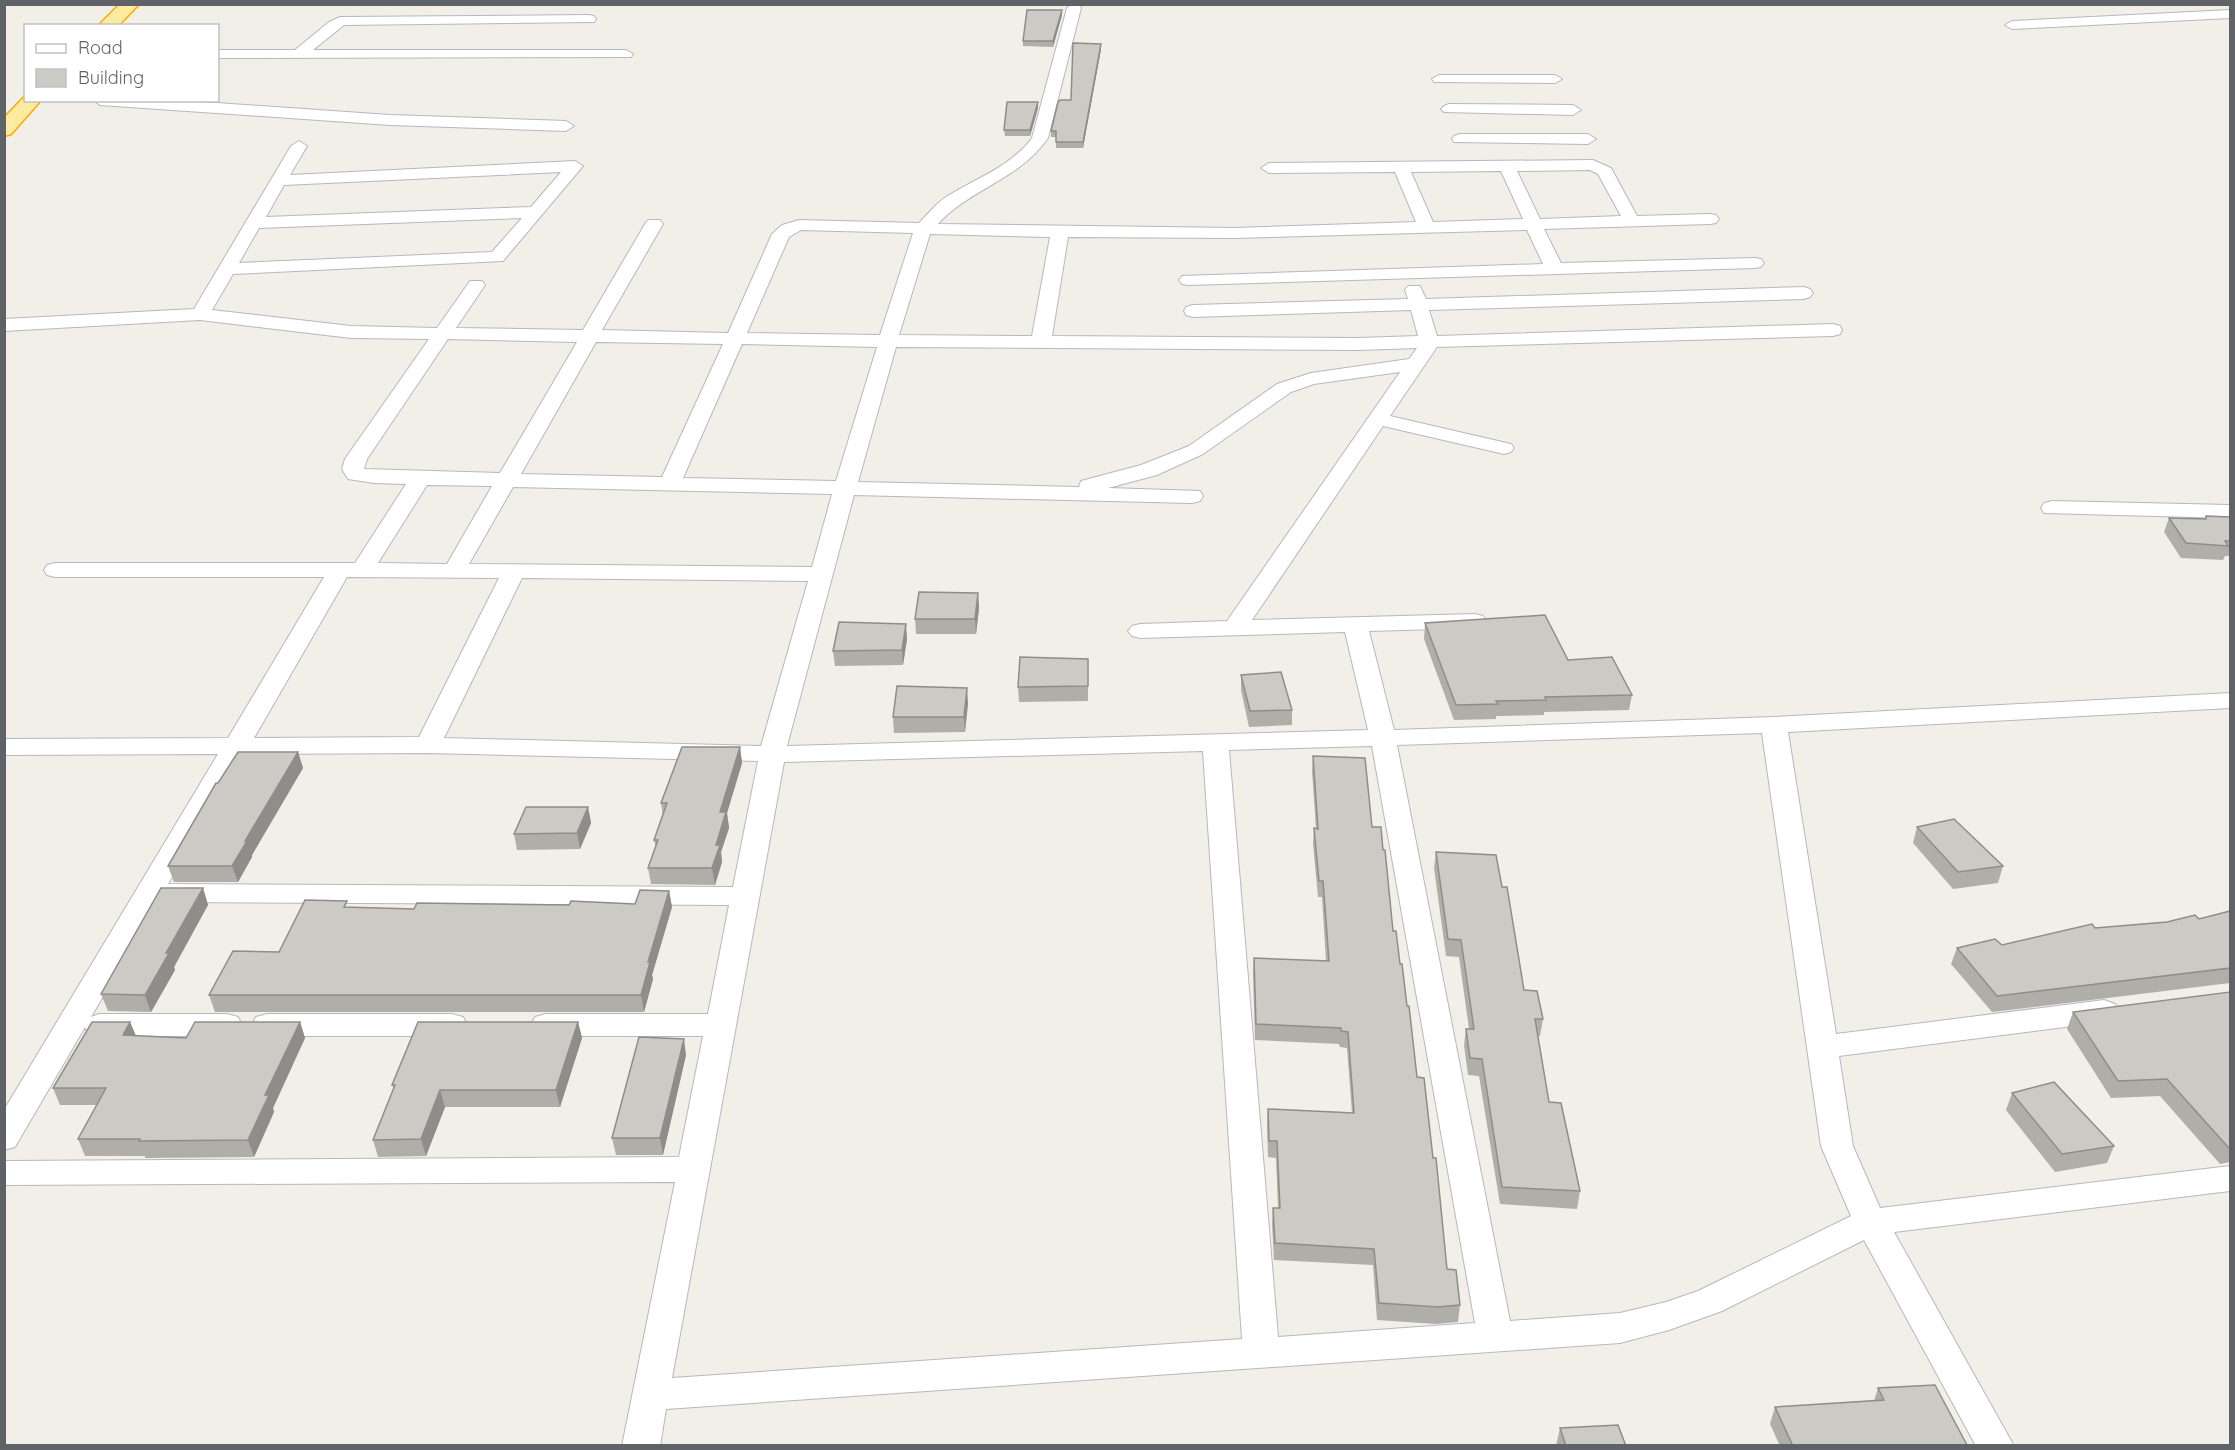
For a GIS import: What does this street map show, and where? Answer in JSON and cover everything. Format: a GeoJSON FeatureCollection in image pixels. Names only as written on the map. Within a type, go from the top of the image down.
{"type":"FeatureCollection","features":[{"type":"Feature","properties":{"kind":"highway"},"geometry":{"type":"LineString","coordinates":[[103,18],[131,4]]}},
{"type":"Feature","properties":{"kind":"highway"},"geometry":{"type":"LineString","coordinates":[[4,130],[30,102]]}},
{"type":"Feature","properties":{"kind":"street"},"geometry":{"type":"LineString","coordinates":[[641,1446],[772,754],[888,341],[923,229],[947,204],[1013,166],[1030,152],[1040,138],[1074,8]]}},
{"type":"Feature","properties":{"kind":"street"},"geometry":{"type":"LineString","coordinates":[[2012,25],[2230,14]]}},
{"type":"Feature","properties":{"kind":"street"},"geometry":{"type":"LineString","coordinates":[[299,54],[340,21],[589,19]]}},
{"type":"Feature","properties":{"kind":"street"},"geometry":{"type":"LineString","coordinates":[[219,54],[626,54]]}},
{"type":"Feature","properties":{"kind":"street"},"geometry":{"type":"LineString","coordinates":[[1469,165],[1437,73],[1555,79]]}},
{"type":"Feature","properties":{"kind":"street"},"geometry":{"type":"LineString","coordinates":[[129,102],[390,120],[566,126]]}},
{"type":"Feature","properties":{"kind":"street"},"geometry":{"type":"LineString","coordinates":[[1449,109],[1572,110]]}},
{"type":"Feature","properties":{"kind":"street"},"geometry":{"type":"LineString","coordinates":[[1460,139],[1588,139]]}},
{"type":"Feature","properties":{"kind":"street"},"geometry":{"type":"LineString","coordinates":[[200,314],[299,146]]}},
{"type":"Feature","properties":{"kind":"street"},"geometry":{"type":"LineString","coordinates":[[1269,168],[1584,164],[1601,167],[1632,222]]}},
{"type":"Feature","properties":{"kind":"street"},"geometry":{"type":"LineString","coordinates":[[1506,165],[1554,268]]}},
{"type":"Feature","properties":{"kind":"street"},"geometry":{"type":"LineString","coordinates":[[226,269],[497,257],[575,166],[279,180]]}},
{"type":"Feature","properties":{"kind":"street"},"geometry":{"type":"LineString","coordinates":[[1401,167],[1427,228]]}},
{"type":"Feature","properties":{"kind":"street"},"geometry":{"type":"LineString","coordinates":[[253,223],[535,212]]}},
{"type":"Feature","properties":{"kind":"street"},"geometry":{"type":"LineString","coordinates":[[670,484],[781,234],[788,228],[814,225],[1060,232],[1269,233],[1710,219]]}},
{"type":"Feature","properties":{"kind":"street"},"geometry":{"type":"LineString","coordinates":[[454,571],[654,224]]}},
{"type":"Feature","properties":{"kind":"street"},"geometry":{"type":"LineString","coordinates":[[1041,342],[1060,232]]}},
{"type":"Feature","properties":{"kind":"street"},"geometry":{"type":"LineString","coordinates":[[1188,280],[1755,263]]}},
{"type":"Feature","properties":{"kind":"street"},"geometry":{"type":"LineString","coordinates":[[1409,272],[1430,343]]}},
{"type":"Feature","properties":{"kind":"street"},"geometry":{"type":"LineString","coordinates":[[476,285],[356,459],[353,469],[356,474],[374,477],[1191,496]]}},
{"type":"Feature","properties":{"kind":"street"},"geometry":{"type":"LineString","coordinates":[[1193,311],[1804,293]]}},
{"type":"Feature","properties":{"kind":"street"},"geometry":{"type":"LineString","coordinates":[[4,326],[200,314],[351,332],[888,341],[1430,343],[1833,330]]}},
{"type":"Feature","properties":{"kind":"street"},"geometry":{"type":"LineString","coordinates":[[1234,628],[1430,343]]}},
{"type":"Feature","properties":{"kind":"street"},"geometry":{"type":"LineString","coordinates":[[1063,493],[1149,470],[1196,450],[1284,388],[1311,379],[1415,364]]}},
{"type":"Feature","properties":{"kind":"street"},"geometry":{"type":"LineString","coordinates":[[1378,419],[1504,448]]}},
{"type":"Feature","properties":{"kind":"street"},"geometry":{"type":"LineString","coordinates":[[4,1138],[237,745],[351,570],[421,478]]}},
{"type":"Feature","properties":{"kind":"street"},"geometry":{"type":"LineString","coordinates":[[2052,508],[2230,512]]}},
{"type":"Feature","properties":{"kind":"street"},"geometry":{"type":"LineString","coordinates":[[54,570],[822,574]]}},
{"type":"Feature","properties":{"kind":"street"},"geometry":{"type":"LineString","coordinates":[[428,745],[514,572]]}},
{"type":"Feature","properties":{"kind":"street"},"geometry":{"type":"LineString","coordinates":[[1140,631],[1496,621]]}},
{"type":"Feature","properties":{"kind":"street"},"geometry":{"type":"LineString","coordinates":[[1356,625],[1383,738],[1495,1336]]}},
{"type":"Feature","properties":{"kind":"street"},"geometry":{"type":"LineString","coordinates":[[4,747],[428,745],[772,754],[1215,743],[1774,725],[2230,700]]}},
{"type":"Feature","properties":{"kind":"street"},"geometry":{"type":"LineString","coordinates":[[1774,725],[1837,1146],[1870,1222],[1996,1446]]}},
{"type":"Feature","properties":{"kind":"street"},"geometry":{"type":"LineString","coordinates":[[1215,743],[1261,1352]]}},
{"type":"Feature","properties":{"kind":"street"},"geometry":{"type":"LineString","coordinates":[[149,893],[745,896]]}},
{"type":"Feature","properties":{"kind":"street"},"geometry":{"type":"LineString","coordinates":[[1822,1047],[2137,1007]]}},
{"type":"Feature","properties":{"kind":"street"},"geometry":{"type":"LineString","coordinates":[[71,1025],[484,1025]]}},
{"type":"Feature","properties":{"kind":"street"},"geometry":{"type":"LineString","coordinates":[[519,1025],[720,1025]]}},
{"type":"Feature","properties":{"kind":"street"},"geometry":{"type":"LineString","coordinates":[[4,1173],[692,1169]]}},
{"type":"Feature","properties":{"kind":"street"},"geometry":{"type":"LineString","coordinates":[[651,1395],[1620,1328],[1669,1316],[1710,1301],[1870,1222],[2230,1178]]}},
{"type":"Feature","properties":{"kind":"building"},"geometry":{"type":"Polygon","coordinates":[[[1027,10],[1062,10],[1053,41],[1023,41],[1027,10]]]}},
{"type":"Feature","properties":{"kind":"building"},"geometry":{"type":"Polygon","coordinates":[[[1073,43],[1101,44],[1083,142],[1056,142],[1056,131],[1051,131],[1058,102],[1071,100],[1073,43]]]}},
{"type":"Feature","properties":{"kind":"building"},"geometry":{"type":"Polygon","coordinates":[[[1007,102],[1038,102],[1030,130],[1004,130],[1007,102]]]}},
{"type":"Feature","properties":{"kind":"building"},"geometry":{"type":"Polygon","coordinates":[[[2206,516],[2230,517],[2230,541],[2225,541],[2228,546],[2186,543],[2169,518],[2206,519],[2206,516]]]}},
{"type":"Feature","properties":{"kind":"building"},"geometry":{"type":"Polygon","coordinates":[[[919,592],[978,593],[975,619],[915,619],[919,592]]]}},
{"type":"Feature","properties":{"kind":"building"},"geometry":{"type":"Polygon","coordinates":[[[1545,615],[1568,660],[1612,657],[1632,695],[1545,697],[1546,700],[1456,705],[1425,623],[1545,615]]]}},
{"type":"Feature","properties":{"kind":"building"},"geometry":{"type":"Polygon","coordinates":[[[839,622],[906,624],[902,650],[833,651],[839,622]]]}},
{"type":"Feature","properties":{"kind":"building"},"geometry":{"type":"Polygon","coordinates":[[[1020,657],[1088,659],[1088,686],[1018,687],[1020,657]]]}},
{"type":"Feature","properties":{"kind":"building"},"geometry":{"type":"Polygon","coordinates":[[[1281,672],[1292,710],[1250,711],[1241,675],[1281,672]]]}},
{"type":"Feature","properties":{"kind":"building"},"geometry":{"type":"Polygon","coordinates":[[[897,686],[967,688],[964,717],[893,717],[897,686]]]}},
{"type":"Feature","properties":{"kind":"building"},"geometry":{"type":"Polygon","coordinates":[[[682,747],[740,747],[720,812],[726,812],[716,845],[720,845],[712,868],[648,868],[658,840],[654,840],[667,803],[661,803],[682,747]]]}},
{"type":"Feature","properties":{"kind":"building"},"geometry":{"type":"Polygon","coordinates":[[[238,752],[298,752],[232,866],[168,866],[216,783],[238,752]]]}},
{"type":"Feature","properties":{"kind":"building"},"geometry":{"type":"Polygon","coordinates":[[[1313,756],[1365,758],[1372,827],[1381,827],[1383,850],[1385,850],[1393,931],[1396,931],[1407,1006],[1409,1006],[1417,1077],[1424,1078],[1433,1158],[1436,1158],[1447,1269],[1456,1270],[1460,1305],[1438,1307],[1379,1303],[1374,1249],[1275,1243],[1273,1208],[1280,1208],[1277,1141],[1269,1141],[1268,1109],[1354,1113],[1348,1032],[1341,1031],[1341,1028],[1256,1024],[1254,958],[1329,961],[1323,881],[1319,881],[1314,828],[1318,829],[1313,756]]]}},
{"type":"Feature","properties":{"kind":"building"},"geometry":{"type":"Polygon","coordinates":[[[526,807],[588,807],[577,833],[514,834],[526,807]]]}},
{"type":"Feature","properties":{"kind":"building"},"geometry":{"type":"Polygon","coordinates":[[[1954,819],[2003,866],[1958,872],[1917,827],[1954,819]]]}},
{"type":"Feature","properties":{"kind":"building"},"geometry":{"type":"Polygon","coordinates":[[[1436,852],[1496,855],[1502,887],[1507,887],[1524,990],[1537,991],[1543,1019],[1535,1019],[1549,1102],[1561,1103],[1580,1191],[1502,1187],[1482,1059],[1470,1058],[1466,1029],[1474,1029],[1461,940],[1448,939],[1436,852]]]}},
{"type":"Feature","properties":{"kind":"building"},"geometry":{"type":"Polygon","coordinates":[[[161,888],[203,888],[145,995],[101,994],[161,888]]]}},
{"type":"Feature","properties":{"kind":"building"},"geometry":{"type":"Polygon","coordinates":[[[640,890],[669,891],[648,962],[650,962],[641,995],[209,995],[233,951],[279,952],[305,900],[347,901],[344,907],[414,909],[417,903],[569,905],[571,901],[635,904],[640,890]]]}},
{"type":"Feature","properties":{"kind":"building"},"geometry":{"type":"Polygon","coordinates":[[[2230,911],[2230,968],[1997,996],[1957,948],[1995,939],[2002,945],[2092,924],[2095,928],[2167,922],[2195,915],[2199,919],[2230,911]]]}},
{"type":"Feature","properties":{"kind":"building"},"geometry":{"type":"Polygon","coordinates":[[[2230,992],[2230,1147],[2167,1079],[2118,1081],[2073,1012],[2230,992]]]}},
{"type":"Feature","properties":{"kind":"building"},"geometry":{"type":"Polygon","coordinates":[[[92,1022],[130,1022],[123,1035],[186,1038],[195,1022],[300,1022],[265,1095],[269,1095],[248,1140],[139,1141],[140,1139],[78,1139],[106,1088],[53,1088],[92,1022]]]}},
{"type":"Feature","properties":{"kind":"building"},"geometry":{"type":"Polygon","coordinates":[[[418,1022],[578,1022],[556,1090],[440,1090],[421,1139],[373,1140],[395,1085],[392,1085],[418,1022]]]}},
{"type":"Feature","properties":{"kind":"building"},"geometry":{"type":"Polygon","coordinates":[[[639,1037],[684,1039],[660,1138],[612,1138],[639,1037]]]}},
{"type":"Feature","properties":{"kind":"building"},"geometry":{"type":"Polygon","coordinates":[[[2054,1082],[2114,1146],[2062,1154],[2012,1093],[2054,1082]]]}},
{"type":"Feature","properties":{"kind":"building"},"geometry":{"type":"Polygon","coordinates":[[[1935,1385],[1967,1445],[1793,1446],[1775,1407],[1884,1400],[1878,1388],[1935,1385]]]}},
{"type":"Feature","properties":{"kind":"building"},"geometry":{"type":"Polygon","coordinates":[[[1618,1425],[1626,1446],[1566,1446],[1560,1428],[1618,1425]]]}}]}
